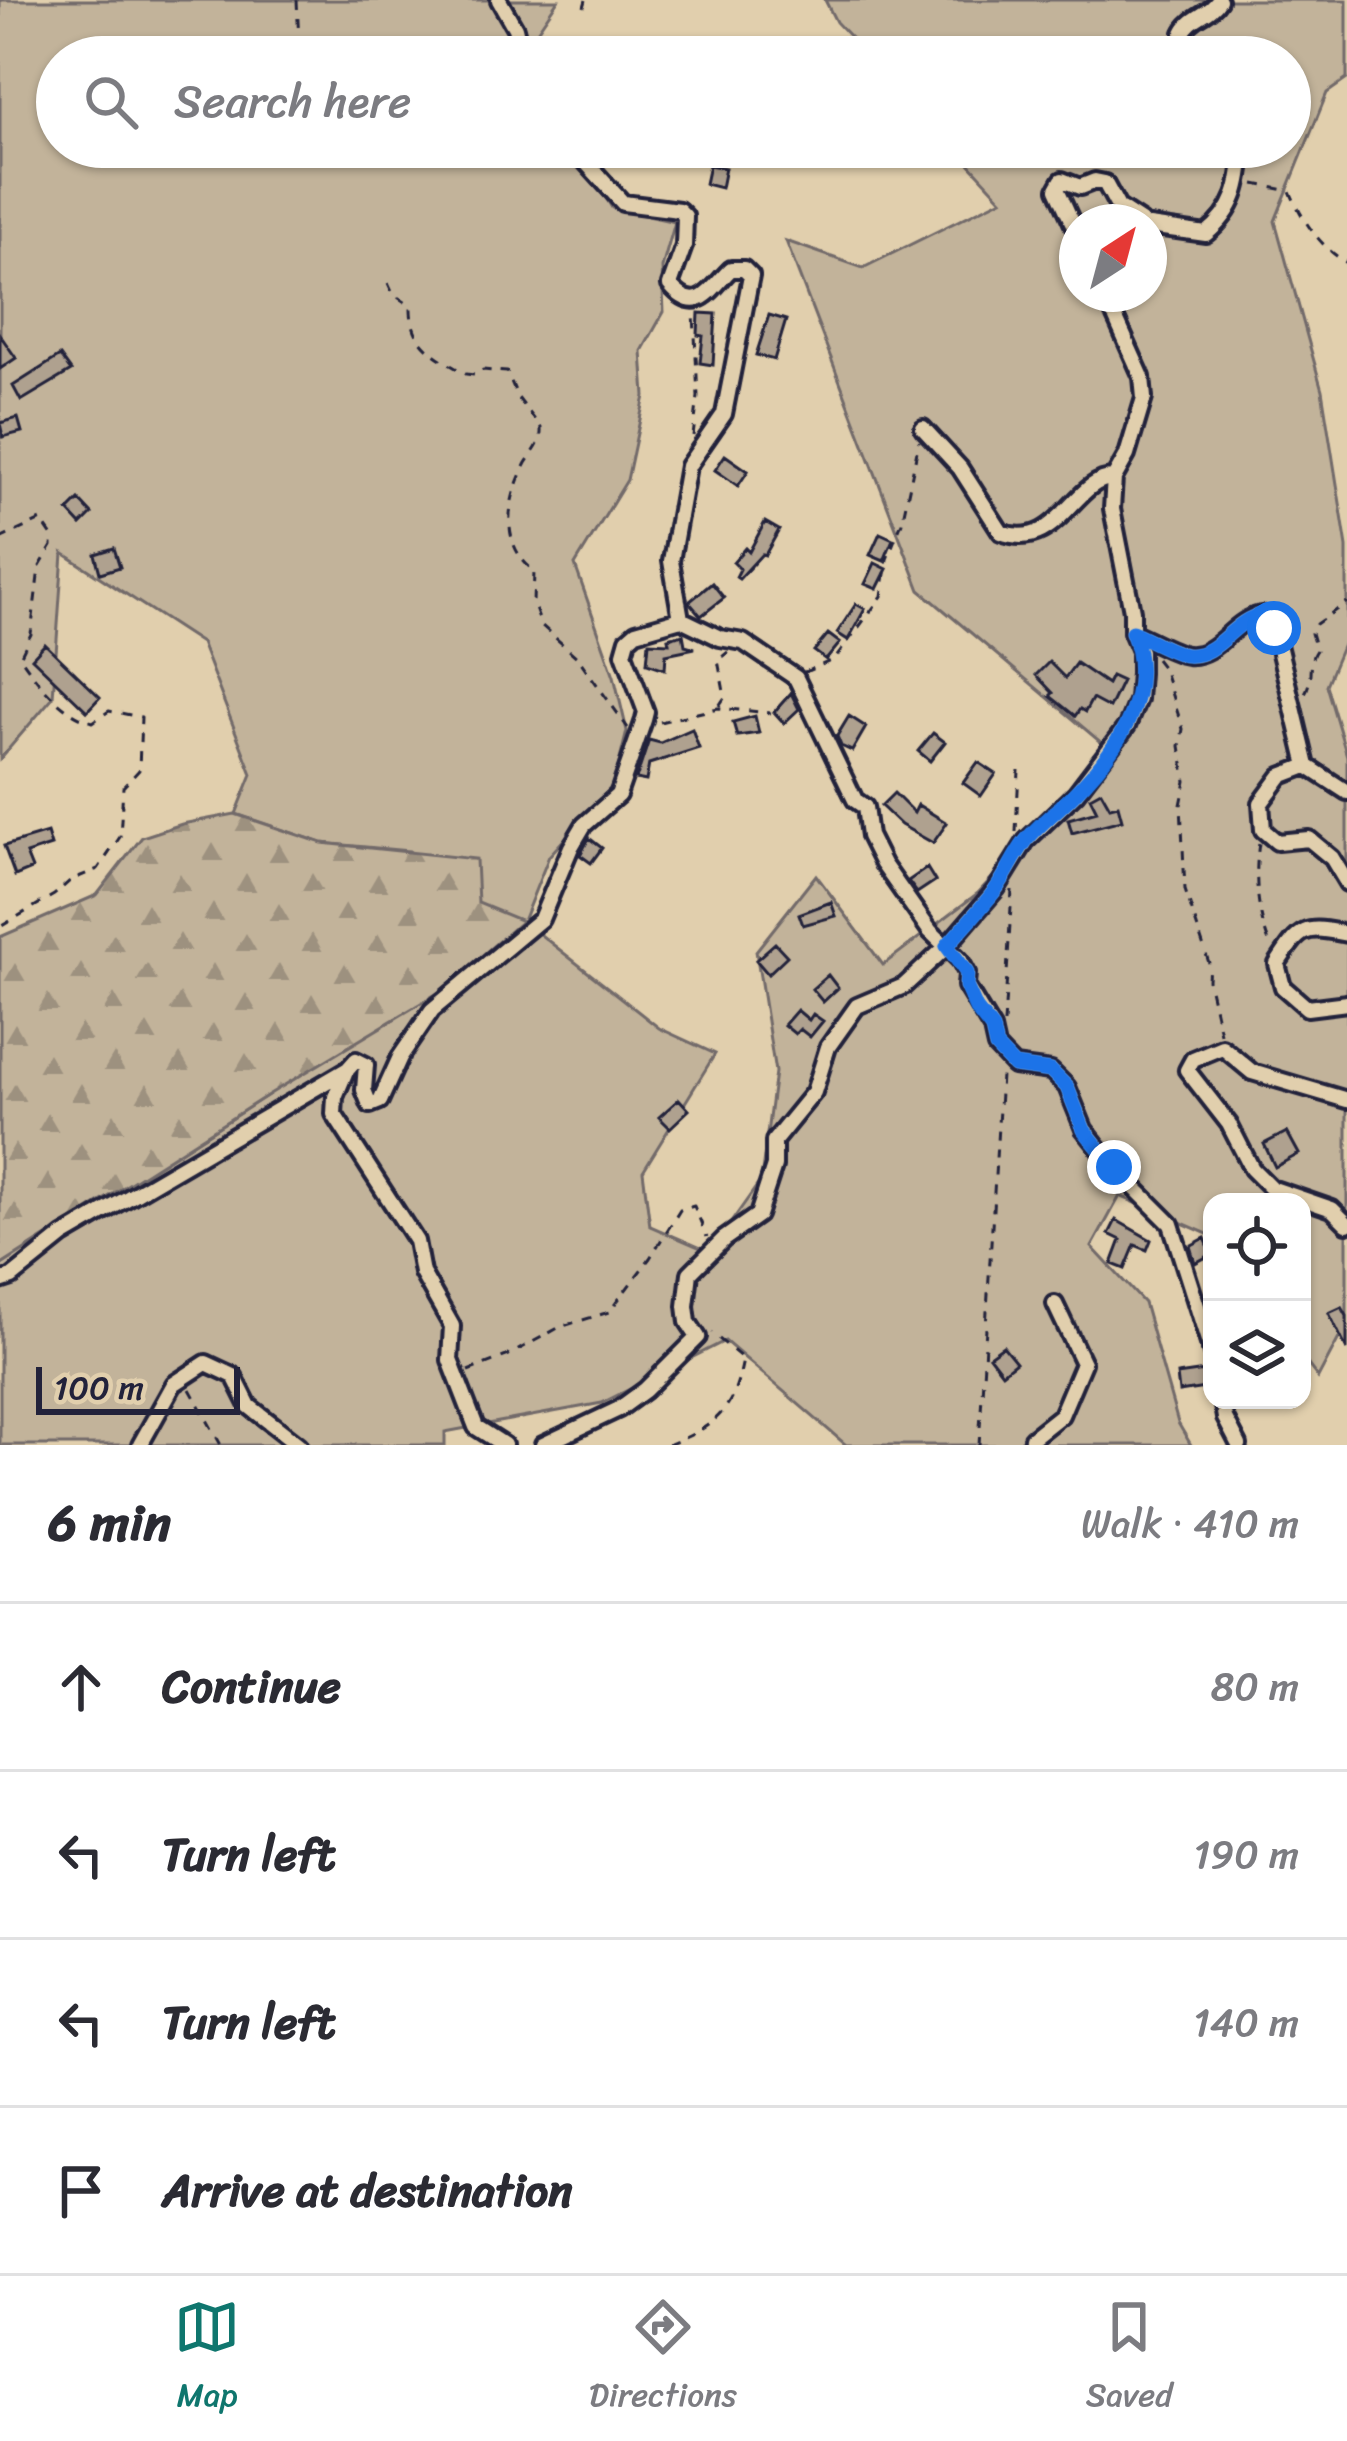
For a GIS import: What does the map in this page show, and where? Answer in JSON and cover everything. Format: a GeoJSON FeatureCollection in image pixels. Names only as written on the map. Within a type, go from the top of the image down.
{"type":"FeatureCollection","features":[{"type":"Feature","properties":{"kind":"street"},"geometry":{"type":"LineString","coordinates":[[499,0],[517,36]]}},
{"type":"Feature","properties":{"kind":"street"},"geometry":{"type":"LineString","coordinates":[[1184,36],[1186,26],[1219,0]]}},
{"type":"Feature","properties":{"kind":"street"},"geometry":{"type":"LineString","coordinates":[[591,168],[623,203],[679,210],[686,216],[684,246],[670,285],[678,294],[694,300],[707,296],[731,269],[744,268],[751,276],[724,414],[688,466],[670,561],[681,619]]}},
{"type":"Feature","properties":{"kind":"street"},"geometry":{"type":"LineString","coordinates":[[1167,228],[1206,234],[1233,206],[1242,168]]}},
{"type":"Feature","properties":{"kind":"street"},"geometry":{"type":"LineString","coordinates":[[1064,204],[1057,189],[1062,180],[1080,187],[1105,183],[1116,204]]}},
{"type":"Feature","properties":{"kind":"street"},"geometry":{"type":"LineString","coordinates":[[543,1445],[619,1409],[698,1337],[688,1322],[686,1306],[690,1273],[758,1215],[774,1166],[774,1141],[814,1092],[827,1047],[857,1006],[904,986],[947,946],[997,888],[1026,841],[1076,793],[1127,726],[1138,699],[1139,651],[1112,509],[1114,478],[1127,454],[1144,398],[1142,377],[1114,312]]}},
{"type":"Feature","properties":{"kind":"street"},"geometry":{"type":"LineString","coordinates":[[923,428],[960,468],[1001,532],[1011,536],[1053,526],[1092,486],[1104,477],[1114,478]]}},
{"type":"Feature","properties":{"kind":"street"},"geometry":{"type":"LineString","coordinates":[[1132,632],[1185,656],[1206,652],[1245,617],[1262,615],[1274,628],[1307,766],[1347,792]]}},
{"type":"Feature","properties":{"kind":"street"},"geometry":{"type":"LineString","coordinates":[[504,1445],[476,1427],[450,1360],[452,1327],[422,1273],[416,1241],[334,1114],[335,1096],[356,1060],[366,1065],[364,1090],[370,1105],[380,1101],[400,1057],[432,1010],[541,919],[577,836],[618,795],[646,712],[624,652],[628,638],[681,619],[719,638],[743,642],[796,678],[855,800],[865,807],[869,836],[890,878],[967,973],[966,986],[992,1029],[996,1047],[1014,1066],[1051,1071],[1067,1087],[1084,1130],[1172,1224],[1203,1324]]}},
{"type":"Feature","properties":{"kind":"street"},"geometry":{"type":"LineString","coordinates":[[1307,766],[1281,776],[1261,802],[1263,830],[1277,842],[1309,839],[1332,858],[1347,883]]}},
{"type":"Feature","properties":{"kind":"street"},"geometry":{"type":"LineString","coordinates":[[1347,934],[1313,927],[1295,936],[1277,964],[1282,987],[1307,1008],[1347,1003]]}},
{"type":"Feature","properties":{"kind":"street"},"geometry":{"type":"LineString","coordinates":[[1347,1100],[1252,1072],[1222,1047],[1193,1059],[1187,1070],[1229,1124],[1252,1169],[1270,1188],[1332,1209],[1347,1224]]}},
{"type":"Feature","properties":{"kind":"street"},"geometry":{"type":"LineString","coordinates":[[0,1281],[12,1277],[63,1236],[348,1069]]}},
{"type":"Feature","properties":{"kind":"street"},"geometry":{"type":"LineString","coordinates":[[1031,1445],[1032,1438],[1061,1415],[1084,1363],[1054,1304]]}},
{"type":"Feature","properties":{"kind":"street"},"geometry":{"type":"LineString","coordinates":[[140,1445],[174,1384],[206,1363],[234,1376],[249,1406],[299,1445]]}},
{"type":"Feature","properties":{"kind":"street"},"geometry":{"type":"LineString","coordinates":[[1224,1409],[1239,1445]]}},
{"type":"Feature","properties":{"kind":"path"},"geometry":{"type":"LineString","coordinates":[[297,0],[299,36]]}},
{"type":"Feature","properties":{"kind":"path"},"geometry":{"type":"LineString","coordinates":[[1241,181],[1290,191],[1302,220],[1332,254],[1347,263]]}},
{"type":"Feature","properties":{"kind":"path"},"geometry":{"type":"LineString","coordinates":[[388,283],[393,294],[411,306],[410,322],[419,344],[466,374],[507,372],[518,398],[541,428],[540,445],[520,478],[509,538],[518,559],[534,571],[532,603],[541,625],[578,658],[625,727],[638,730],[718,708],[771,713]]}},
{"type":"Feature","properties":{"kind":"path"},"geometry":{"type":"LineString","coordinates":[[688,466],[698,397],[694,300]]}},
{"type":"Feature","properties":{"kind":"path"},"geometry":{"type":"LineString","coordinates":[[796,678],[835,659],[882,596],[887,559],[902,522],[923,428]]}},
{"type":"Feature","properties":{"kind":"path"},"geometry":{"type":"LineString","coordinates":[[0,539],[41,520],[52,536],[52,546],[39,568],[31,634],[20,657],[61,705],[79,718],[93,722],[109,711],[141,717],[142,751],[139,770],[124,787],[120,837],[98,869],[70,880],[54,895],[0,926]]}},
{"type":"Feature","properties":{"kind":"path"},"geometry":{"type":"LineString","coordinates":[[1293,698],[1306,693],[1310,685],[1310,658],[1316,650],[1311,633],[1316,624],[1347,602]]}},
{"type":"Feature","properties":{"kind":"path"},"geometry":{"type":"LineString","coordinates":[[1132,632],[1163,668],[1183,729],[1186,890],[1209,962],[1208,980],[1222,1047]]}},
{"type":"Feature","properties":{"kind":"path"},"geometry":{"type":"LineString","coordinates":[[718,708],[725,697],[718,660],[743,642]]}},
{"type":"Feature","properties":{"kind":"path"},"geometry":{"type":"LineString","coordinates":[[1015,840],[1019,770]]}},
{"type":"Feature","properties":{"kind":"path"},"geometry":{"type":"LineString","coordinates":[[1263,830],[1256,886],[1261,923],[1277,964]]}},
{"type":"Feature","properties":{"kind":"path"},"geometry":{"type":"LineString","coordinates":[[1004,1026],[1012,886]]}},
{"type":"Feature","properties":{"kind":"path"},"geometry":{"type":"LineString","coordinates":[[979,1445],[1001,1072]]}},
{"type":"Feature","properties":{"kind":"path"},"geometry":{"type":"LineString","coordinates":[[455,1376],[509,1355],[560,1327],[609,1312],[680,1210],[694,1206],[710,1252]]}},
{"type":"Feature","properties":{"kind":"path"},"geometry":{"type":"LineString","coordinates":[[668,1445],[723,1414],[737,1391],[743,1359],[713,1333],[698,1337]]}},
{"type":"Feature","properties":{"kind":"path"},"geometry":{"type":"LineString","coordinates":[[185,1377],[221,1445]]}},
{"type":"Feature","properties":{"kind":"green space"},"geometry":{"type":"Polygon","coordinates":[[[0,0],[558,0],[534,36],[36,36],[36,168],[588,168],[612,208],[675,222],[662,268],[664,312],[642,351],[645,396],[627,480],[575,565],[614,676],[627,731],[614,784],[549,856],[523,921],[659,1028],[715,1054],[643,1171],[650,1226],[710,1252],[761,1180],[775,1072],[756,951],[816,875],[883,965],[978,893],[1110,750],[920,590],[786,241],[863,268],[1002,199],[973,168],[1297,168],[1275,221],[1322,390],[1347,547],[1347,635],[1326,685],[1347,756],[1347,1323],[1318,1378],[1311,1369],[1311,1193],[1203,1193],[1203,1232],[1120,1196],[1092,1247],[1144,1303],[1178,1423],[1191,1445],[846,1445],[725,1341],[602,1403],[445,1432],[445,1445],[0,1445],[0,1266],[268,1095],[478,904],[409,851],[322,843],[236,814],[252,774],[201,643],[63,553],[53,697],[0,759],[0,0]]]}},
{"type":"Feature","properties":{"kind":"green space"},"geometry":{"type":"Polygon","coordinates":[[[825,0],[1347,0],[1347,79],[1327,93],[1311,132],[1311,36],[849,36],[825,0]]]}},
{"type":"Feature","properties":{"kind":"green space"},"geometry":{"type":"Polygon","coordinates":[[[235,814],[322,843],[476,859],[478,903],[522,921],[441,991],[0,1266],[0,937],[97,895],[142,837],[235,814]]]}},
{"type":"Feature","properties":{"kind":"building"},"geometry":{"type":"Polygon","coordinates":[[[708,168],[725,168],[721,188],[705,184],[708,168]]]}},
{"type":"Feature","properties":{"kind":"building"},"geometry":{"type":"Polygon","coordinates":[[[699,313],[716,314],[713,365],[700,363],[699,313]]]}},
{"type":"Feature","properties":{"kind":"building"},"geometry":{"type":"Polygon","coordinates":[[[769,315],[786,320],[774,360],[756,355],[769,315]]]}},
{"type":"Feature","properties":{"kind":"building"},"geometry":{"type":"Polygon","coordinates":[[[0,335],[16,358],[0,369],[0,335]]]}},
{"type":"Feature","properties":{"kind":"building"},"geometry":{"type":"Polygon","coordinates":[[[60,356],[71,371],[21,401],[13,386],[60,356]]]}},
{"type":"Feature","properties":{"kind":"building"},"geometry":{"type":"Polygon","coordinates":[[[18,418],[22,432],[3,437],[0,423],[18,418]]]}},
{"type":"Feature","properties":{"kind":"building"},"geometry":{"type":"Polygon","coordinates":[[[725,455],[748,471],[738,486],[715,470],[725,455]]]}},
{"type":"Feature","properties":{"kind":"building"},"geometry":{"type":"Polygon","coordinates":[[[79,500],[92,514],[81,525],[68,511],[79,500]]]}},
{"type":"Feature","properties":{"kind":"building"},"geometry":{"type":"Polygon","coordinates":[[[765,522],[779,530],[765,555],[739,579],[740,569],[733,562],[745,548],[749,552],[765,522]]]}},
{"type":"Feature","properties":{"kind":"building"},"geometry":{"type":"Polygon","coordinates":[[[880,533],[893,539],[884,561],[870,555],[880,533]]]}},
{"type":"Feature","properties":{"kind":"building"},"geometry":{"type":"Polygon","coordinates":[[[114,548],[120,567],[100,573],[95,554],[114,548]]]}},
{"type":"Feature","properties":{"kind":"building"},"geometry":{"type":"Polygon","coordinates":[[[875,563],[887,569],[877,589],[865,584],[875,563]]]}},
{"type":"Feature","properties":{"kind":"building"},"geometry":{"type":"Polygon","coordinates":[[[712,583],[724,598],[701,616],[689,602],[712,583]]]}},
{"type":"Feature","properties":{"kind":"building"},"geometry":{"type":"Polygon","coordinates":[[[856,604],[865,609],[848,640],[837,633],[856,604]]]}},
{"type":"Feature","properties":{"kind":"building"},"geometry":{"type":"Polygon","coordinates":[[[683,634],[685,645],[695,648],[666,654],[665,669],[647,663],[649,642],[669,643],[668,638],[683,634]]]}},
{"type":"Feature","properties":{"kind":"building"},"geometry":{"type":"Polygon","coordinates":[[[828,634],[840,643],[826,660],[814,651],[828,634]]]}},
{"type":"Feature","properties":{"kind":"building"},"geometry":{"type":"Polygon","coordinates":[[[45,644],[100,697],[87,711],[32,658],[45,644]]]}},
{"type":"Feature","properties":{"kind":"building"},"geometry":{"type":"Polygon","coordinates":[[[1049,662],[1065,678],[1076,663],[1107,684],[1111,676],[1122,681],[1109,708],[1092,699],[1085,712],[1080,709],[1075,716],[1050,696],[1053,693],[1036,675],[1049,662]]]}},
{"type":"Feature","properties":{"kind":"building"},"geometry":{"type":"Polygon","coordinates":[[[791,693],[799,709],[784,723],[774,712],[791,693]]]}},
{"type":"Feature","properties":{"kind":"building"},"geometry":{"type":"Polygon","coordinates":[[[755,716],[759,733],[737,736],[733,722],[755,716]]]}},
{"type":"Feature","properties":{"kind":"building"},"geometry":{"type":"Polygon","coordinates":[[[849,716],[866,727],[852,751],[841,746],[837,736],[849,716]]]}},
{"type":"Feature","properties":{"kind":"building"},"geometry":{"type":"Polygon","coordinates":[[[692,729],[699,748],[649,764],[646,781],[636,779],[649,740],[660,743],[692,729]]]}},
{"type":"Feature","properties":{"kind":"building"},"geometry":{"type":"Polygon","coordinates":[[[933,733],[945,742],[930,761],[918,751],[933,733]]]}},
{"type":"Feature","properties":{"kind":"building"},"geometry":{"type":"Polygon","coordinates":[[[978,762],[996,774],[981,796],[963,783],[978,762]]]}},
{"type":"Feature","properties":{"kind":"building"},"geometry":{"type":"Polygon","coordinates":[[[1101,791],[1110,807],[1118,805],[1122,820],[1072,833],[1068,819],[1097,811],[1090,797],[1101,791]]]}},
{"type":"Feature","properties":{"kind":"building"},"geometry":{"type":"Polygon","coordinates":[[[894,793],[914,813],[918,805],[947,823],[933,843],[901,825],[881,806],[894,793]]]}},
{"type":"Feature","properties":{"kind":"building"},"geometry":{"type":"Polygon","coordinates":[[[47,833],[51,846],[26,854],[32,869],[15,876],[4,846],[47,833]]]}},
{"type":"Feature","properties":{"kind":"building"},"geometry":{"type":"Polygon","coordinates":[[[589,838],[602,848],[591,863],[580,855],[589,838]]]}},
{"type":"Feature","properties":{"kind":"building"},"geometry":{"type":"Polygon","coordinates":[[[927,868],[935,881],[917,893],[908,881],[927,868]]]}},
{"type":"Feature","properties":{"kind":"building"},"geometry":{"type":"Polygon","coordinates":[[[831,902],[836,916],[803,925],[799,914],[831,902]]]}},
{"type":"Feature","properties":{"kind":"building"},"geometry":{"type":"Polygon","coordinates":[[[775,943],[787,956],[768,974],[756,960],[775,943]]]}},
{"type":"Feature","properties":{"kind":"building"},"geometry":{"type":"Polygon","coordinates":[[[828,975],[838,988],[823,1002],[812,989],[828,975]]]}},
{"type":"Feature","properties":{"kind":"building"},"geometry":{"type":"Polygon","coordinates":[[[797,1010],[809,1020],[813,1014],[823,1021],[810,1037],[784,1025],[797,1010]]]}},
{"type":"Feature","properties":{"kind":"building"},"geometry":{"type":"Polygon","coordinates":[[[679,1099],[689,1110],[670,1128],[659,1117],[679,1099]]]}},
{"type":"Feature","properties":{"kind":"building"},"geometry":{"type":"Polygon","coordinates":[[[1287,1132],[1299,1154],[1275,1167],[1264,1144],[1287,1132]]]}},
{"type":"Feature","properties":{"kind":"building"},"geometry":{"type":"Polygon","coordinates":[[[1116,1220],[1151,1240],[1147,1250],[1135,1245],[1125,1269],[1112,1264],[1121,1240],[1109,1234],[1116,1220]]]}},
{"type":"Feature","properties":{"kind":"building"},"geometry":{"type":"Polygon","coordinates":[[[1203,1239],[1203,1259],[1195,1263],[1190,1246],[1203,1239]]]}},
{"type":"Feature","properties":{"kind":"building"},"geometry":{"type":"Polygon","coordinates":[[[1342,1307],[1347,1316],[1347,1350],[1329,1313],[1342,1307]]]}},
{"type":"Feature","properties":{"kind":"building"},"geometry":{"type":"Polygon","coordinates":[[[1003,1346],[1016,1362],[1002,1373],[989,1356],[1003,1346]]]}},
{"type":"Feature","properties":{"kind":"building"},"geometry":{"type":"Polygon","coordinates":[[[1203,1371],[1203,1388],[1179,1392],[1177,1375],[1203,1371]]]}},
{"type":"Feature","properties":{"kind":"route"},"geometry":{"type":"LineString","coordinates":[[1114,1167],[1084,1130],[1067,1087],[1051,1071],[1014,1066],[996,1047],[992,1029],[966,986],[967,973],[947,946],[997,888],[1026,841],[1076,793],[1127,726],[1138,699],[1140,673],[1132,632],[1185,656],[1206,652],[1245,617],[1262,615],[1274,628]]}}]}
